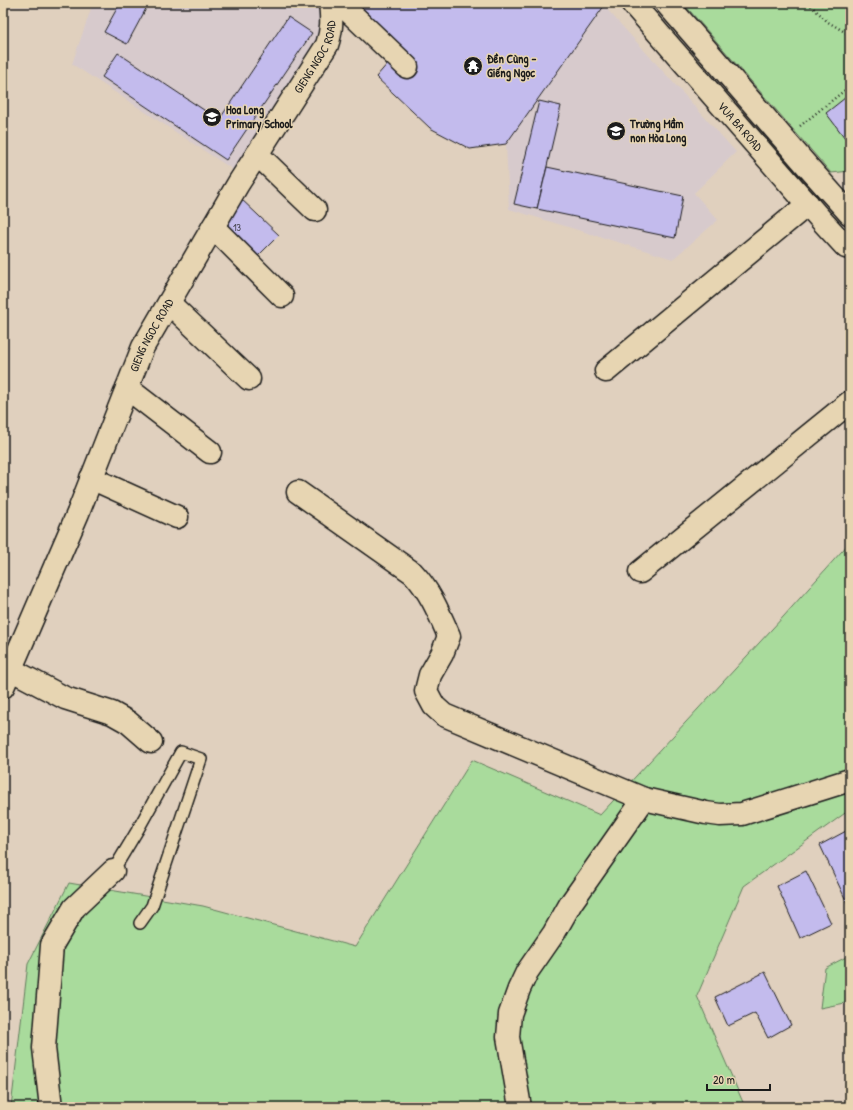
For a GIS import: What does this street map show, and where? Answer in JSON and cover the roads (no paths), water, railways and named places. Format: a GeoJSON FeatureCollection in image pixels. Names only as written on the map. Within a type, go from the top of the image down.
{"type":"FeatureCollection","features":[{"type":"Feature","properties":{"kind":"street","name":"GIENG NGOC ROAD"},"geometry":{"type":"LineString","coordinates":[[7,678],[78,512],[143,347],[257,154],[327,46],[331,31],[332,18],[330,3]]}},
{"type":"Feature","properties":{"kind":"street"},"geometry":{"type":"LineString","coordinates":[[340,3],[407,67]]}},
{"type":"Feature","properties":{"kind":"street","name":"VUA BA ROAD"},"geometry":{"type":"LineString","coordinates":[[632,3],[823,222],[846,247],[850,248]]}},
{"type":"Feature","properties":{"kind":"street","name":"VUA BA ROAD"},"geometry":{"type":"LineString","coordinates":[[666,3],[803,162],[848,207]]}},
{"type":"Feature","properties":{"kind":"street"},"geometry":{"type":"LineString","coordinates":[[257,154],[315,210]]}},
{"type":"Feature","properties":{"kind":"street"},"geometry":{"type":"LineString","coordinates":[[606,371],[808,204]]}},
{"type":"Feature","properties":{"kind":"street"},"geometry":{"type":"LineString","coordinates":[[823,222],[848,207]]}},
{"type":"Feature","properties":{"kind":"street"},"geometry":{"type":"LineString","coordinates":[[213,227],[282,296]]}},
{"type":"Feature","properties":{"kind":"street"},"geometry":{"type":"LineString","coordinates":[[169,303],[249,380]]}},
{"type":"Feature","properties":{"kind":"street"},"geometry":{"type":"LineString","coordinates":[[126,388],[210,452]]}},
{"type":"Feature","properties":{"kind":"street"},"geometry":{"type":"LineString","coordinates":[[640,572],[850,402]]}},
{"type":"Feature","properties":{"kind":"street"},"geometry":{"type":"LineString","coordinates":[[91,478],[177,517]]}},
{"type":"Feature","properties":{"kind":"street"},"geometry":{"type":"LineString","coordinates":[[298,492],[413,573],[422,583],[434,602],[449,636],[442,654],[430,675],[426,691],[434,706],[444,715],[644,799],[706,813],[720,815],[742,814],[850,780]]}},
{"type":"Feature","properties":{"kind":"street"},"geometry":{"type":"LineString","coordinates":[[7,678],[112,713],[128,722],[152,742]]}},
{"type":"Feature","properties":{"kind":"street"},"geometry":{"type":"LineString","coordinates":[[520,1107],[508,1038],[510,1014],[519,989],[527,972],[554,933],[571,903],[644,799]]}},
{"type":"Feature","properties":{"kind":"street"},"geometry":{"type":"LineString","coordinates":[[51,1107],[44,1048],[52,944],[74,908],[112,871]]}},
{"type":"Feature","properties":{"kind":"lane"},"geometry":{"type":"LineString","coordinates":[[112,871],[138,832],[181,752],[201,759],[152,906],[140,923]]}},
{"type":"Feature","properties":{"kind":"place","name":"Đền Cùng - Giếng Ngọc"},"geometry":{"type":"Point","coordinates":[473,66]}},
{"type":"Feature","properties":{"kind":"place","name":"Hoa Long Primary School"},"geometry":{"type":"Point","coordinates":[212,117]}},
{"type":"Feature","properties":{"kind":"place","name":"Trường Mầm non Hòa Long"},"geometry":{"type":"Point","coordinates":[616,131]}}]}
